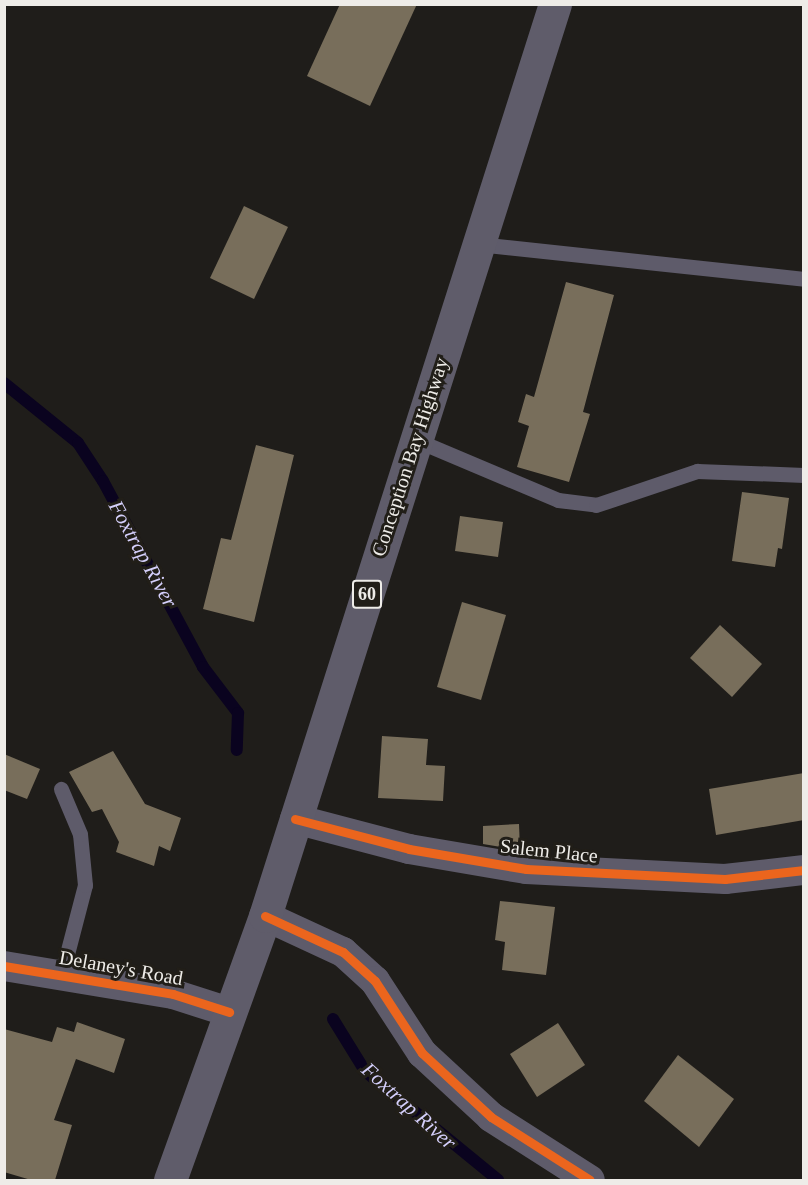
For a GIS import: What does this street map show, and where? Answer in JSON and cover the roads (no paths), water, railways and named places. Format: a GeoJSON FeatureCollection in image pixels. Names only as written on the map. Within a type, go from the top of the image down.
{"type":"FeatureCollection","features":[{"type":"Feature","properties":{"kind":"main road","name":"Conception Bay Highway"},"geometry":{"type":"LineString","coordinates":[[170,1180],[265,916],[555,4]]}},
{"type":"Feature","properties":{"kind":"street","name":"Salem Place"},"geometry":{"type":"LineString","coordinates":[[295,819],[409,849],[526,870],[725,879],[804,870]]}},
{"type":"Feature","properties":{"kind":"street"},"geometry":{"type":"LineString","coordinates":[[265,916],[343,952],[375,981],[431,1061],[491,1117],[590,1180]]}},
{"type":"Feature","properties":{"kind":"street","name":"Delaney's Road"},"geometry":{"type":"LineString","coordinates":[[4,966],[181,996],[229,1012]]}},
{"type":"Feature","properties":{"kind":"lane"},"geometry":{"type":"LineString","coordinates":[[478,244],[804,279]]}},
{"type":"Feature","properties":{"kind":"lane"},"geometry":{"type":"LineString","coordinates":[[416,440],[558,500],[596,505],[697,471],[804,475]]}},
{"type":"Feature","properties":{"kind":"lane"},"geometry":{"type":"LineString","coordinates":[[61,789],[80,834],[85,885],[61,977]]}},
{"type":"Feature","properties":{"kind":"waterway","name":"Foxtrap River"},"geometry":{"type":"LineString","coordinates":[[4,383],[78,443],[103,481],[203,667],[238,713],[237,750]]}},
{"type":"Feature","properties":{"kind":"waterway","name":"Foxtrap River"},"geometry":{"type":"LineString","coordinates":[[333,1019],[365,1071],[498,1180]]}}]}
